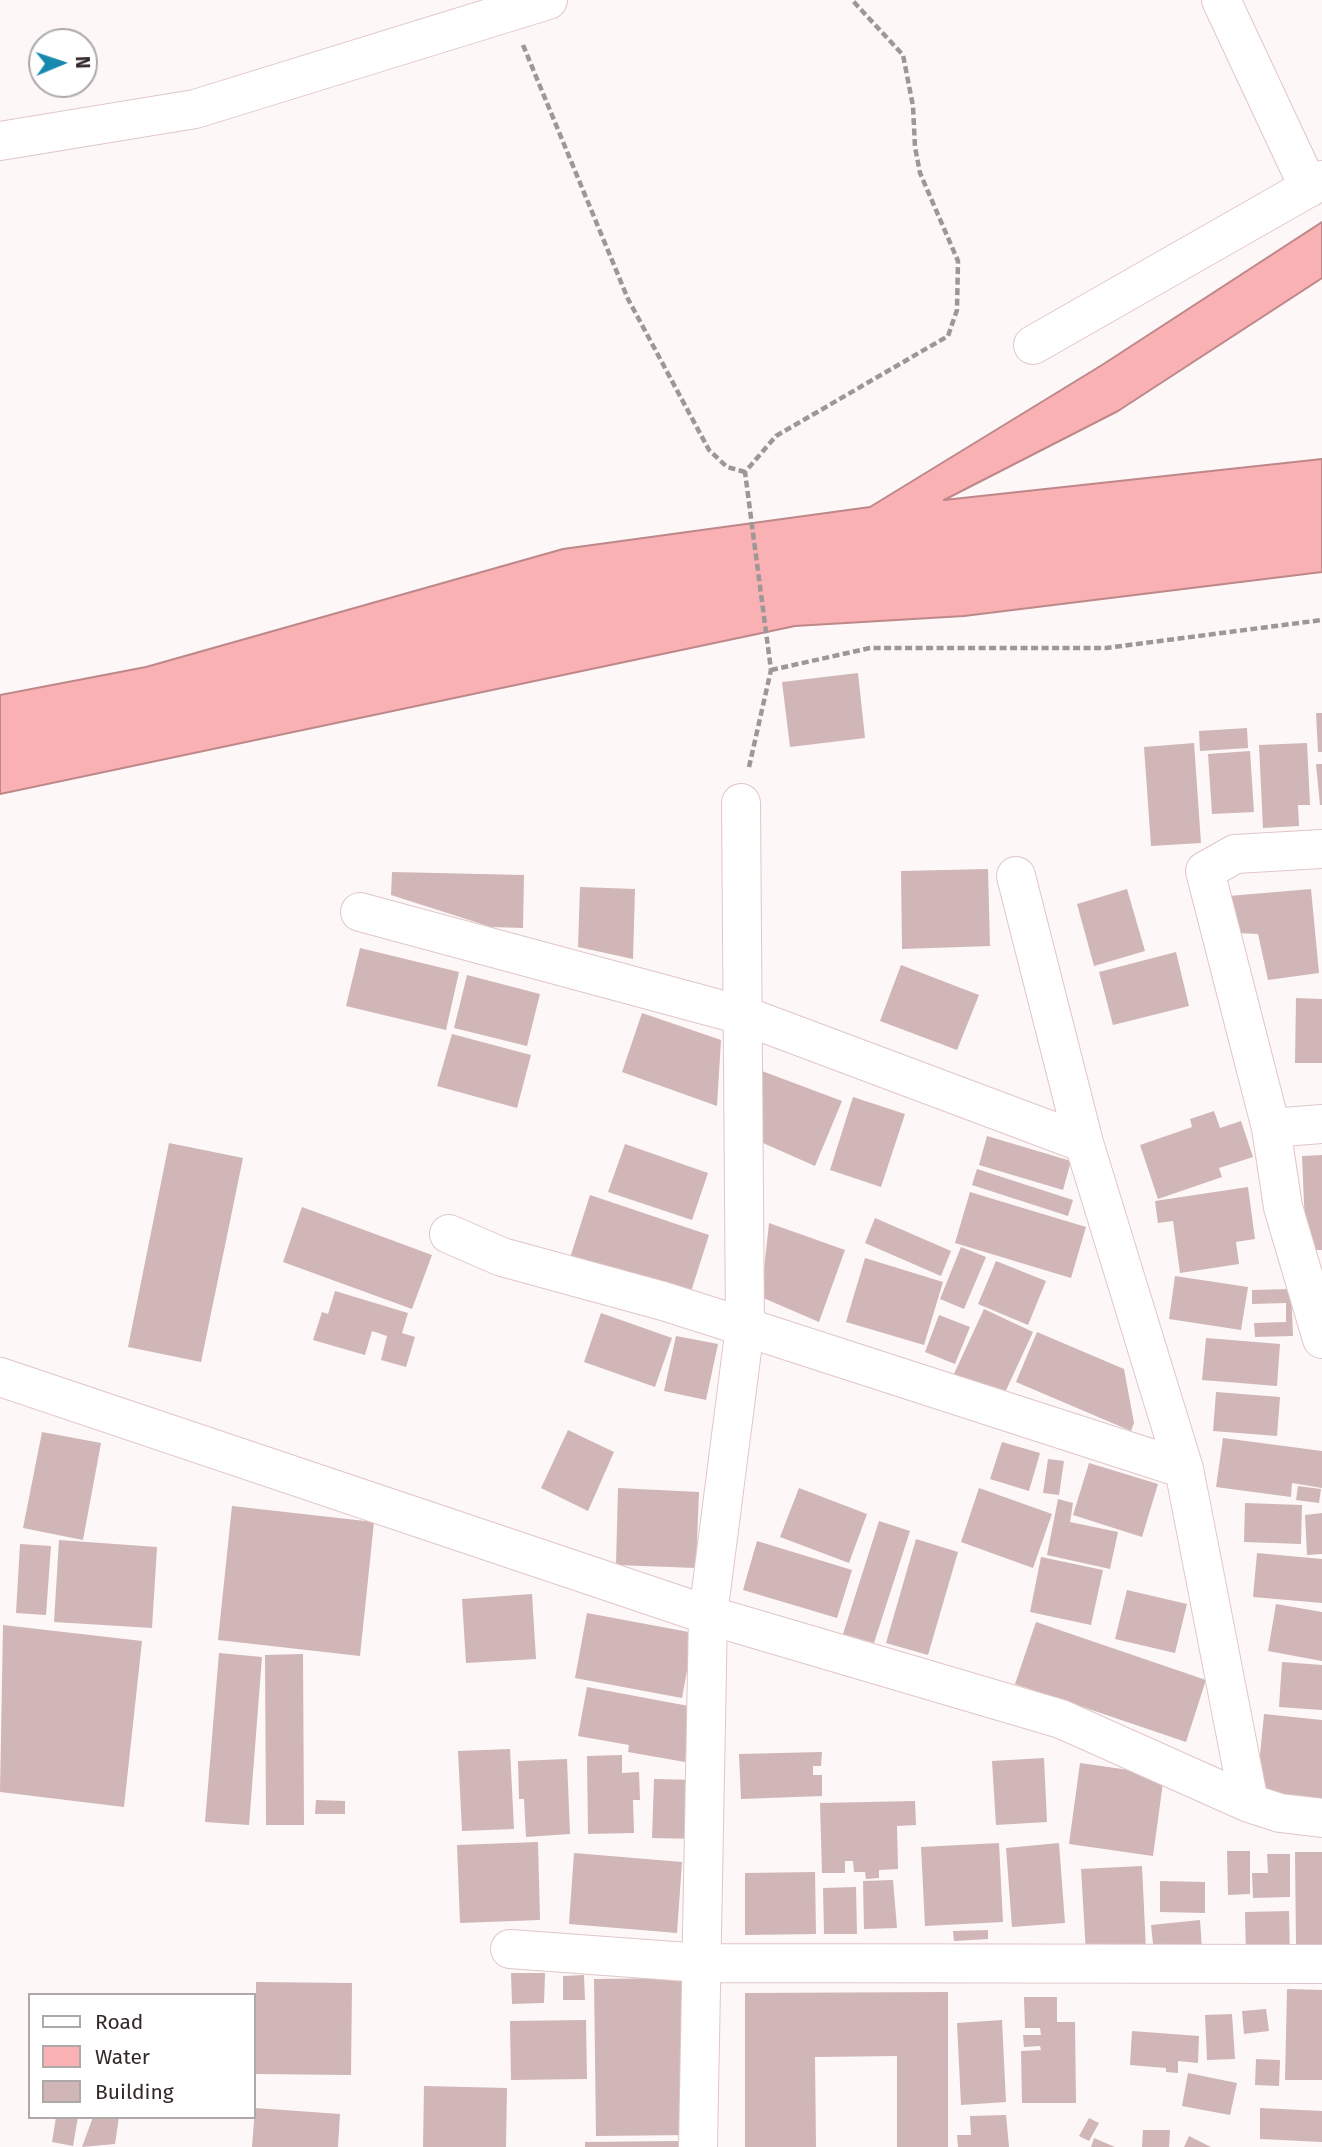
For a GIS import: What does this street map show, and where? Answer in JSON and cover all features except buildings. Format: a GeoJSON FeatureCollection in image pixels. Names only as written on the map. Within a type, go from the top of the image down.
{"type":"FeatureCollection","features":[{"type":"Feature","properties":{"kind":"street"},"geometry":{"type":"LineString","coordinates":[[0,141],[195,109],[548,0]]}},
{"type":"Feature","properties":{"kind":"street"},"geometry":{"type":"LineString","coordinates":[[1033,345],[1316,184],[1221,0]]}},
{"type":"Feature","properties":{"kind":"street"},"geometry":{"type":"LineString","coordinates":[[698,2147],[708,1615],[745,1327],[745,1016],[741,803]]}},
{"type":"Feature","properties":{"kind":"street"},"geometry":{"type":"LineString","coordinates":[[1322,849],[1235,854],[1205,870],[1271,1128],[1283,1206],[1322,1339]]}},
{"type":"Feature","properties":{"kind":"street"},"geometry":{"type":"LineString","coordinates":[[1016,876],[1084,1143],[1184,1469],[1249,1803]]}},
{"type":"Feature","properties":{"kind":"street"},"geometry":{"type":"LineString","coordinates":[[360,912],[745,1016],[1084,1143]]}},
{"type":"Feature","properties":{"kind":"street"},"geometry":{"type":"LineString","coordinates":[[1271,1128],[1322,1124]]}},
{"type":"Feature","properties":{"kind":"street"},"geometry":{"type":"LineString","coordinates":[[449,1234],[502,1257],[663,1301],[1184,1469]]}},
{"type":"Feature","properties":{"kind":"street"},"geometry":{"type":"LineString","coordinates":[[0,1377],[708,1615],[1061,1719],[1249,1803],[1280,1813],[1322,1818]]}},
{"type":"Feature","properties":{"kind":"street"},"geometry":{"type":"LineString","coordinates":[[510,1949],[701,1963],[1322,1964]]}},
{"type":"Feature","properties":{"kind":"path"},"geometry":{"type":"LineString","coordinates":[[741,803],[771,670],[745,472],[776,436],[948,336],[957,310],[958,261],[920,173],[915,147],[913,106],[903,55],[852,0]]}},
{"type":"Feature","properties":{"kind":"path"},"geometry":{"type":"LineString","coordinates":[[509,12],[628,299],[709,450],[727,467],[745,472]]}},
{"type":"Feature","properties":{"kind":"path"},"geometry":{"type":"LineString","coordinates":[[771,670],[870,648],[1106,648],[1322,620]]}},
{"type":"Feature","properties":{"kind":"water"},"geometry":{"type":"Polygon","coordinates":[[[1322,222],[1322,278],[1118,411],[944,500],[1322,459],[1322,572],[964,616],[795,626],[0,794],[0,695],[146,667],[563,549],[870,507],[1102,365],[1322,222]]]}}]}
